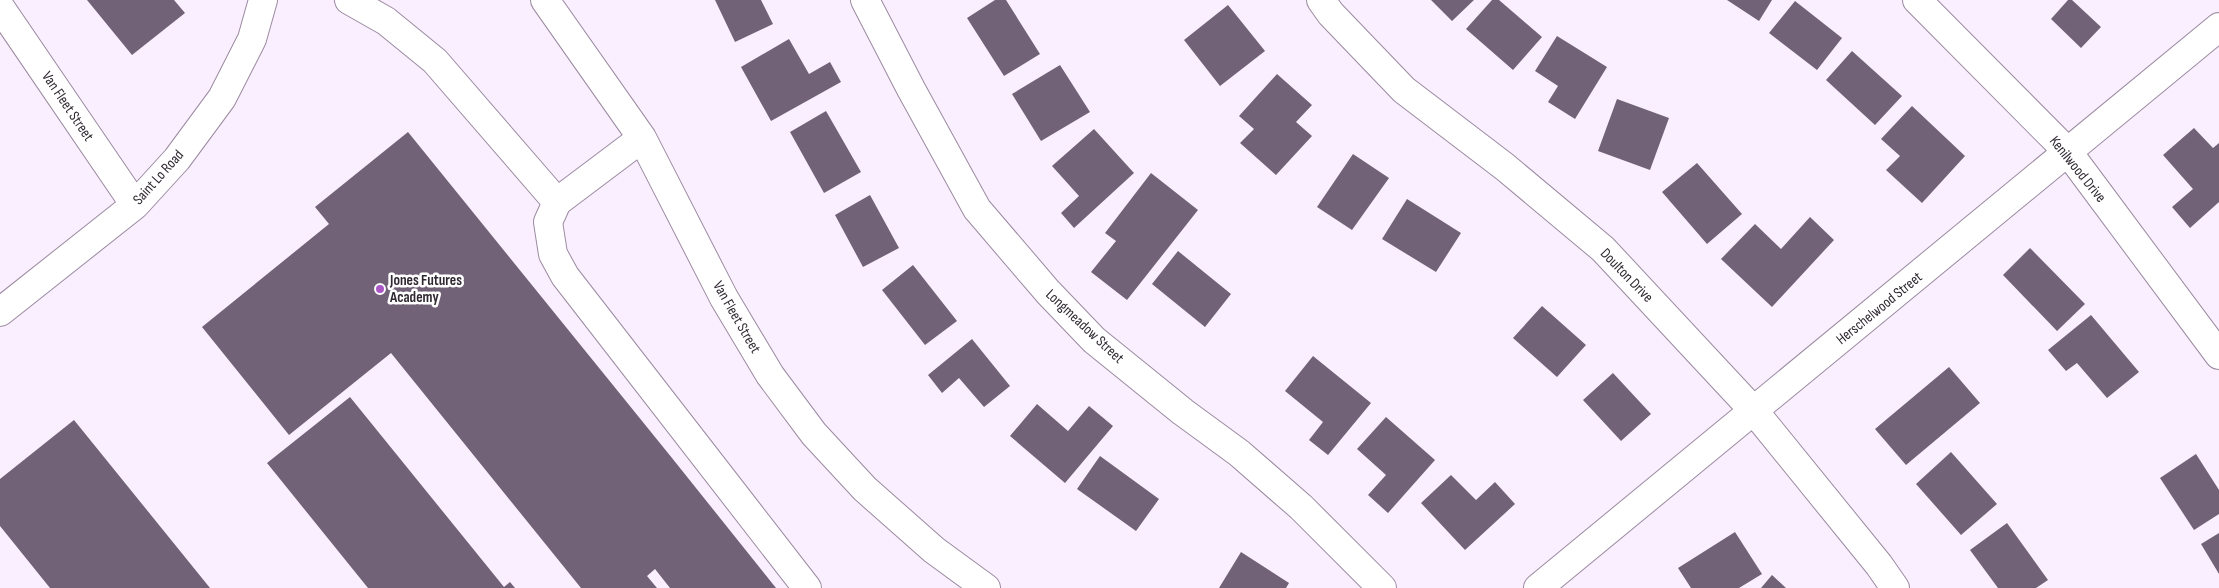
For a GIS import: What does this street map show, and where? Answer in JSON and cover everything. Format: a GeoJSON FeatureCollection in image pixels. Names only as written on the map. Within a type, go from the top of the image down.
{"type":"FeatureCollection","features":[{"type":"Feature","properties":{"kind":"street","name":"Saint Lo Road"},"geometry":{"type":"LineString","coordinates":[[0,312],[135,204],[177,160],[222,98],[252,38],[264,0]]}},
{"type":"Feature","properties":{"kind":"street"},"geometry":{"type":"LineString","coordinates":[[348,0],[386,21],[435,61],[557,202]]}},
{"type":"Feature","properties":{"kind":"street","name":"Van Fleet Street"},"geometry":{"type":"LineString","coordinates":[[545,0],[642,138],[730,306],[770,375],[814,434],[865,489],[934,550],[986,588]]}},
{"type":"Feature","properties":{"kind":"street","name":"Longmeadow Street"},"geometry":{"type":"LineString","coordinates":[[865,0],[977,210],[1048,292],[1094,340],[1183,412],[1239,453],[1301,507],[1382,588]]}},
{"type":"Feature","properties":{"kind":"street","name":"Doulton Drive"},"geometry":{"type":"LineString","coordinates":[[1321,0],[1331,14],[1404,90],[1506,167],[1603,249],[1754,410],[1879,565],[1895,588]]}},
{"type":"Feature","properties":{"kind":"street","name":"Kenilwood Drive"},"geometry":{"type":"LineString","coordinates":[[1917,0],[2068,152],[2219,355]]}},
{"type":"Feature","properties":{"kind":"street","name":"Van Fleet Street"},"geometry":{"type":"LineString","coordinates":[[0,7],[135,204]]}},
{"type":"Feature","properties":{"kind":"street","name":"Herschelwood Street"},"geometry":{"type":"LineString","coordinates":[[1538,588],[2219,28]]}},
{"type":"Feature","properties":{"kind":"street"},"geometry":{"type":"LineString","coordinates":[[642,138],[557,202],[548,222],[553,254],[565,276],[807,588]]}},
{"type":"Feature","properties":{"kind":"building"},"geometry":{"type":"Polygon","coordinates":[[[87,0],[174,0],[185,13],[132,55],[87,0]]]}},
{"type":"Feature","properties":{"kind":"building"},"geometry":{"type":"Polygon","coordinates":[[[715,0],[761,0],[773,24],[735,42],[715,0]]]}},
{"type":"Feature","properties":{"kind":"building"},"geometry":{"type":"Polygon","coordinates":[[[995,0],[1006,0],[1040,54],[1004,76],[967,18],[995,0]]]}},
{"type":"Feature","properties":{"kind":"building"},"geometry":{"type":"Polygon","coordinates":[[[1431,0],[1474,0],[1452,21],[1431,0]]]}},
{"type":"Feature","properties":{"kind":"building"},"geometry":{"type":"Polygon","coordinates":[[[1492,0],[1499,0],[1542,37],[1513,70],[1466,29],[1492,0]]]}},
{"type":"Feature","properties":{"kind":"building"},"geometry":{"type":"Polygon","coordinates":[[[1727,0],[1772,0],[1759,21],[1727,0]]]}},
{"type":"Feature","properties":{"kind":"building"},"geometry":{"type":"Polygon","coordinates":[[[2068,0],[2072,0],[2101,27],[2081,48],[2051,19],[2068,0]]]}},
{"type":"Feature","properties":{"kind":"building"},"geometry":{"type":"Polygon","coordinates":[[[1795,1],[1842,38],[1817,70],[1769,33],[1795,1]]]}},
{"type":"Feature","properties":{"kind":"building"},"geometry":{"type":"Polygon","coordinates":[[[1228,5],[1265,51],[1220,86],[1184,40],[1228,5]]]}},
{"type":"Feature","properties":{"kind":"building"},"geometry":{"type":"Polygon","coordinates":[[[1557,36],[1607,67],[1575,119],[1548,102],[1558,86],[1535,71],[1557,36]]]}},
{"type":"Feature","properties":{"kind":"building"},"geometry":{"type":"Polygon","coordinates":[[[789,39],[809,74],[830,62],[841,82],[771,121],[741,67],[789,39]]]}},
{"type":"Feature","properties":{"kind":"building"},"geometry":{"type":"Polygon","coordinates":[[[1852,51],[1902,96],[1875,125],[1826,80],[1852,51]]]}},
{"type":"Feature","properties":{"kind":"building"},"geometry":{"type":"Polygon","coordinates":[[[1060,65],[1090,112],[1041,141],[1012,94],[1060,65]]]}},
{"type":"Feature","properties":{"kind":"building"},"geometry":{"type":"Polygon","coordinates":[[[1277,74],[1312,105],[1296,122],[1312,136],[1276,175],[1240,143],[1254,129],[1239,116],[1277,74]]]}},
{"type":"Feature","properties":{"kind":"building"},"geometry":{"type":"Polygon","coordinates":[[[1617,99],[1669,118],[1650,170],[1598,151],[1617,99]]]}},
{"type":"Feature","properties":{"kind":"building"},"geometry":{"type":"Polygon","coordinates":[[[1912,106],[1965,156],[1922,203],[1886,170],[1900,156],[1881,139],[1912,106]]]}},
{"type":"Feature","properties":{"kind":"building"},"geometry":{"type":"Polygon","coordinates":[[[826,111],[861,172],[824,193],[790,132],[826,111]]]}},
{"type":"Feature","properties":{"kind":"building"},"geometry":{"type":"Polygon","coordinates":[[[2194,128],[2213,148],[2219,143],[2219,202],[2190,228],[2172,207],[2193,189],[2163,155],[2194,128]]]}},
{"type":"Feature","properties":{"kind":"building"},"geometry":{"type":"Polygon","coordinates":[[[1094,129],[1134,173],[1074,228],[1061,213],[1079,196],[1052,166],[1094,129]]]}},
{"type":"Feature","properties":{"kind":"building"},"geometry":{"type":"Polygon","coordinates":[[[408,132],[776,588],[670,588],[655,569],[647,576],[657,588],[581,588],[391,353],[289,435],[202,327],[329,224],[315,207],[408,132]]]}},
{"type":"Feature","properties":{"kind":"building"},"geometry":{"type":"Polygon","coordinates":[[[1353,154],[1389,178],[1352,230],[1317,207],[1353,154]]]}},
{"type":"Feature","properties":{"kind":"building"},"geometry":{"type":"Polygon","coordinates":[[[1697,163],[1742,214],[1707,244],[1662,192],[1697,163]]]}},
{"type":"Feature","properties":{"kind":"building"},"geometry":{"type":"Polygon","coordinates":[[[1151,173],[1198,210],[1127,300],[1091,272],[1116,241],[1105,233],[1151,173]]]}},
{"type":"Feature","properties":{"kind":"building"},"geometry":{"type":"Polygon","coordinates":[[[870,195],[899,248],[863,267],[835,215],[870,195]]]}},
{"type":"Feature","properties":{"kind":"building"},"geometry":{"type":"Polygon","coordinates":[[[1407,199],[1461,233],[1436,272],[1382,239],[1407,199]]]}},
{"type":"Feature","properties":{"kind":"building"},"geometry":{"type":"Polygon","coordinates":[[[1810,217],[1834,240],[1772,307],[1721,259],[1755,224],[1781,249],[1810,217]]]}},
{"type":"Feature","properties":{"kind":"building"},"geometry":{"type":"Polygon","coordinates":[[[2030,248],[2085,304],[2057,331],[2003,275],[2030,248]]]}},
{"type":"Feature","properties":{"kind":"building"},"geometry":{"type":"Polygon","coordinates":[[[1178,251],[1231,294],[1205,327],[1152,284],[1178,251]]]}},
{"type":"Feature","properties":{"kind":"building"},"geometry":{"type":"Polygon","coordinates":[[[913,265],[957,321],[925,345],[882,290],[913,265]]]}},
{"type":"Feature","properties":{"kind":"building"},"geometry":{"type":"Polygon","coordinates":[[[1542,306],[1586,345],[1557,377],[1513,338],[1542,306]]]}},
{"type":"Feature","properties":{"kind":"building"},"geometry":{"type":"Polygon","coordinates":[[[2091,315],[2139,372],[2107,398],[2077,363],[2066,371],[2048,350],[2091,315]]]}},
{"type":"Feature","properties":{"kind":"building"},"geometry":{"type":"Polygon","coordinates":[[[972,339],[1010,386],[984,407],[959,378],[942,393],[928,375],[972,339]]]}},
{"type":"Feature","properties":{"kind":"building"},"geometry":{"type":"Polygon","coordinates":[[[1313,356],[1371,403],[1328,455],[1309,440],[1323,422],[1285,391],[1313,356]]]}},
{"type":"Feature","properties":{"kind":"building"},"geometry":{"type":"Polygon","coordinates":[[[1949,367],[1980,403],[1906,465],[1875,429],[1949,367]]]}},
{"type":"Feature","properties":{"kind":"building"},"geometry":{"type":"Polygon","coordinates":[[[1613,373],[1651,414],[1621,441],[1583,400],[1613,373]]]}},
{"type":"Feature","properties":{"kind":"building"},"geometry":{"type":"Polygon","coordinates":[[[350,397],[504,587],[510,582],[515,588],[368,588],[267,463],[350,397]]]}},
{"type":"Feature","properties":{"kind":"building"},"geometry":{"type":"Polygon","coordinates":[[[1037,404],[1068,431],[1089,406],[1113,426],[1065,483],[1010,436],[1037,404]]]}},
{"type":"Feature","properties":{"kind":"building"},"geometry":{"type":"Polygon","coordinates":[[[1386,417],[1435,460],[1388,513],[1368,495],[1386,475],[1357,449],[1386,417]]]}},
{"type":"Feature","properties":{"kind":"building"},"geometry":{"type":"Polygon","coordinates":[[[74,420],[210,588],[50,588],[0,526],[0,479],[74,420]]]}},
{"type":"Feature","properties":{"kind":"building"},"geometry":{"type":"Polygon","coordinates":[[[1951,452],[1997,504],[1961,535],[1916,484],[1951,452]]]}},
{"type":"Feature","properties":{"kind":"building"},"geometry":{"type":"Polygon","coordinates":[[[2196,454],[2219,490],[2219,514],[2194,530],[2160,478],[2196,454]]]}},
{"type":"Feature","properties":{"kind":"building"},"geometry":{"type":"Polygon","coordinates":[[[1100,456],[1159,499],[1136,531],[1077,489],[1100,456]]]}},
{"type":"Feature","properties":{"kind":"building"},"geometry":{"type":"Polygon","coordinates":[[[1451,475],[1476,500],[1495,482],[1515,504],[1465,550],[1421,503],[1451,475]]]}},
{"type":"Feature","properties":{"kind":"building"},"geometry":{"type":"Polygon","coordinates":[[[2007,523],[2048,580],[2036,588],[1998,588],[1970,550],[2007,523]]]}},
{"type":"Feature","properties":{"kind":"building"},"geometry":{"type":"Polygon","coordinates":[[[1735,532],[1762,574],[1739,588],[1691,588],[1678,568],[1735,532]]]}},
{"type":"Feature","properties":{"kind":"building"},"geometry":{"type":"Polygon","coordinates":[[[2219,533],[2219,574],[2201,544],[2219,533]]]}},
{"type":"Feature","properties":{"kind":"building"},"geometry":{"type":"Polygon","coordinates":[[[1241,552],[1289,583],[1286,588],[1219,588],[1241,552]]]}},
{"type":"Feature","properties":{"kind":"building"},"geometry":{"type":"Polygon","coordinates":[[[1772,575],[1786,588],[1761,588],[1772,575]]]}},
{"type":"Feature","properties":{"kind":"place","name":"Jones Futures Academy"},"geometry":{"type":"Point","coordinates":[380,289]}}]}
